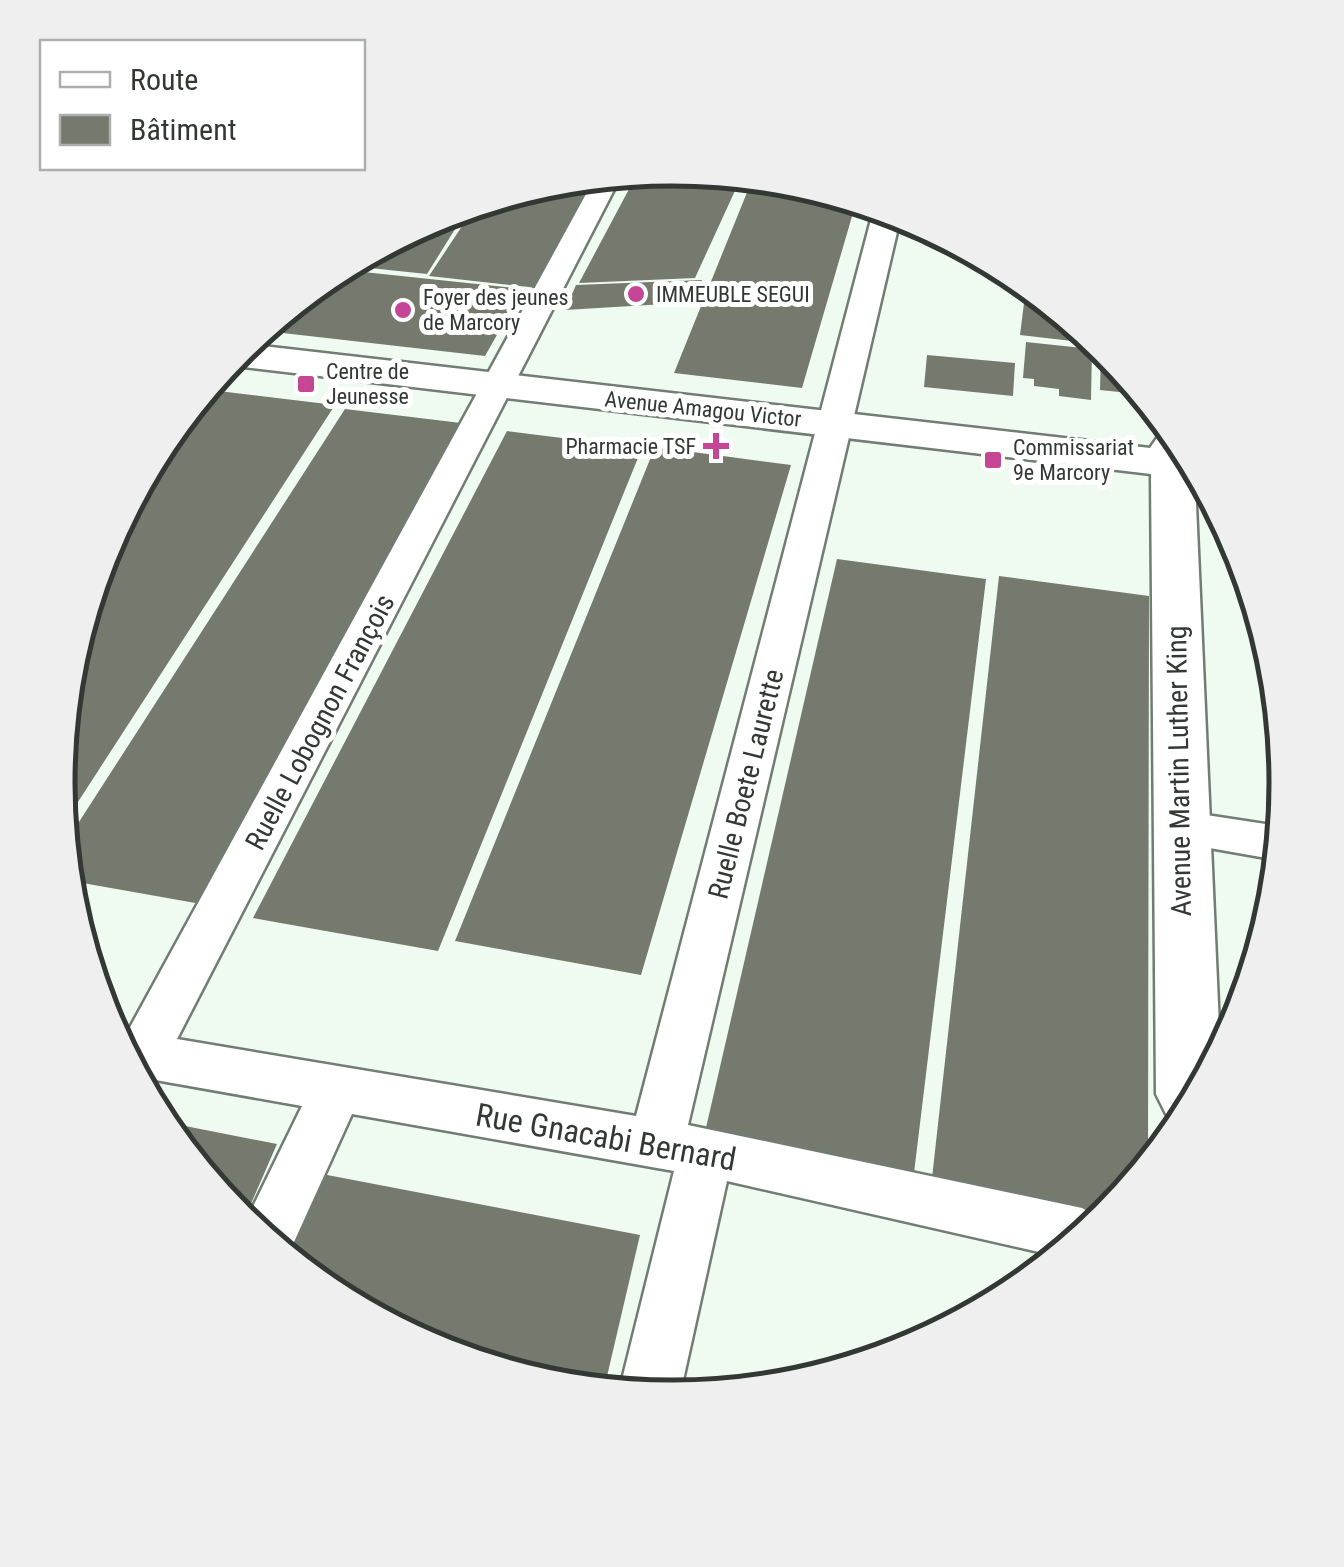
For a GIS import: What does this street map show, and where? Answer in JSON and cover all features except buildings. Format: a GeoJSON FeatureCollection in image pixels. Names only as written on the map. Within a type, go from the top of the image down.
{"type":"FeatureCollection","features":[{"type":"Feature","properties":{"kind":"street","name":"Ruelle Lobognon François"},"geometry":{"type":"LineString","coordinates":[[138,1049],[602,191]]}},
{"type":"Feature","properties":{"kind":"street","name":"Ruelle Boete Laurette"},"geometry":{"type":"LineString","coordinates":[[651,1379],[680,1148],[836,423],[884,226]]}},
{"type":"Feature","properties":{"kind":"street","name":"Avenue Amagou Victor"},"geometry":{"type":"LineString","coordinates":[[254,357],[497,388],[1172,459]]}},
{"type":"Feature","properties":{"kind":"street","name":"Avenue Martin Luther King"},"geometry":{"type":"LineString","coordinates":[[1176,465],[1180,828],[1189,1083]]}},
{"type":"Feature","properties":{"kind":"street"},"geometry":{"type":"LineString","coordinates":[[1180,828],[1266,841]]}},
{"type":"Feature","properties":{"kind":"street","name":"Rue Gnacabi Bernard"},"geometry":{"type":"LineString","coordinates":[[141,1055],[680,1148],[1066,1232]]}},
{"type":"Feature","properties":{"kind":"street"},"geometry":{"type":"LineString","coordinates":[[272,1227],[336,1090]]}},
{"type":"Feature","properties":{"kind":"place","name":"IMMEUBLE SEGUI"},"geometry":{"type":"Point","coordinates":[636,294]}},
{"type":"Feature","properties":{"kind":"place","name":"Foyer des jeunes de Marcory"},"geometry":{"type":"Point","coordinates":[403,310]}},
{"type":"Feature","properties":{"kind":"place","name":"Centre de Jeunesse"},"geometry":{"type":"Point","coordinates":[306,384]}},
{"type":"Feature","properties":{"kind":"place","name":"Pharmacie TSF"},"geometry":{"type":"Point","coordinates":[716,446]}},
{"type":"Feature","properties":{"kind":"place","name":"Commissariat 9e Marcory"},"geometry":{"type":"Point","coordinates":[993,460]}}]}
